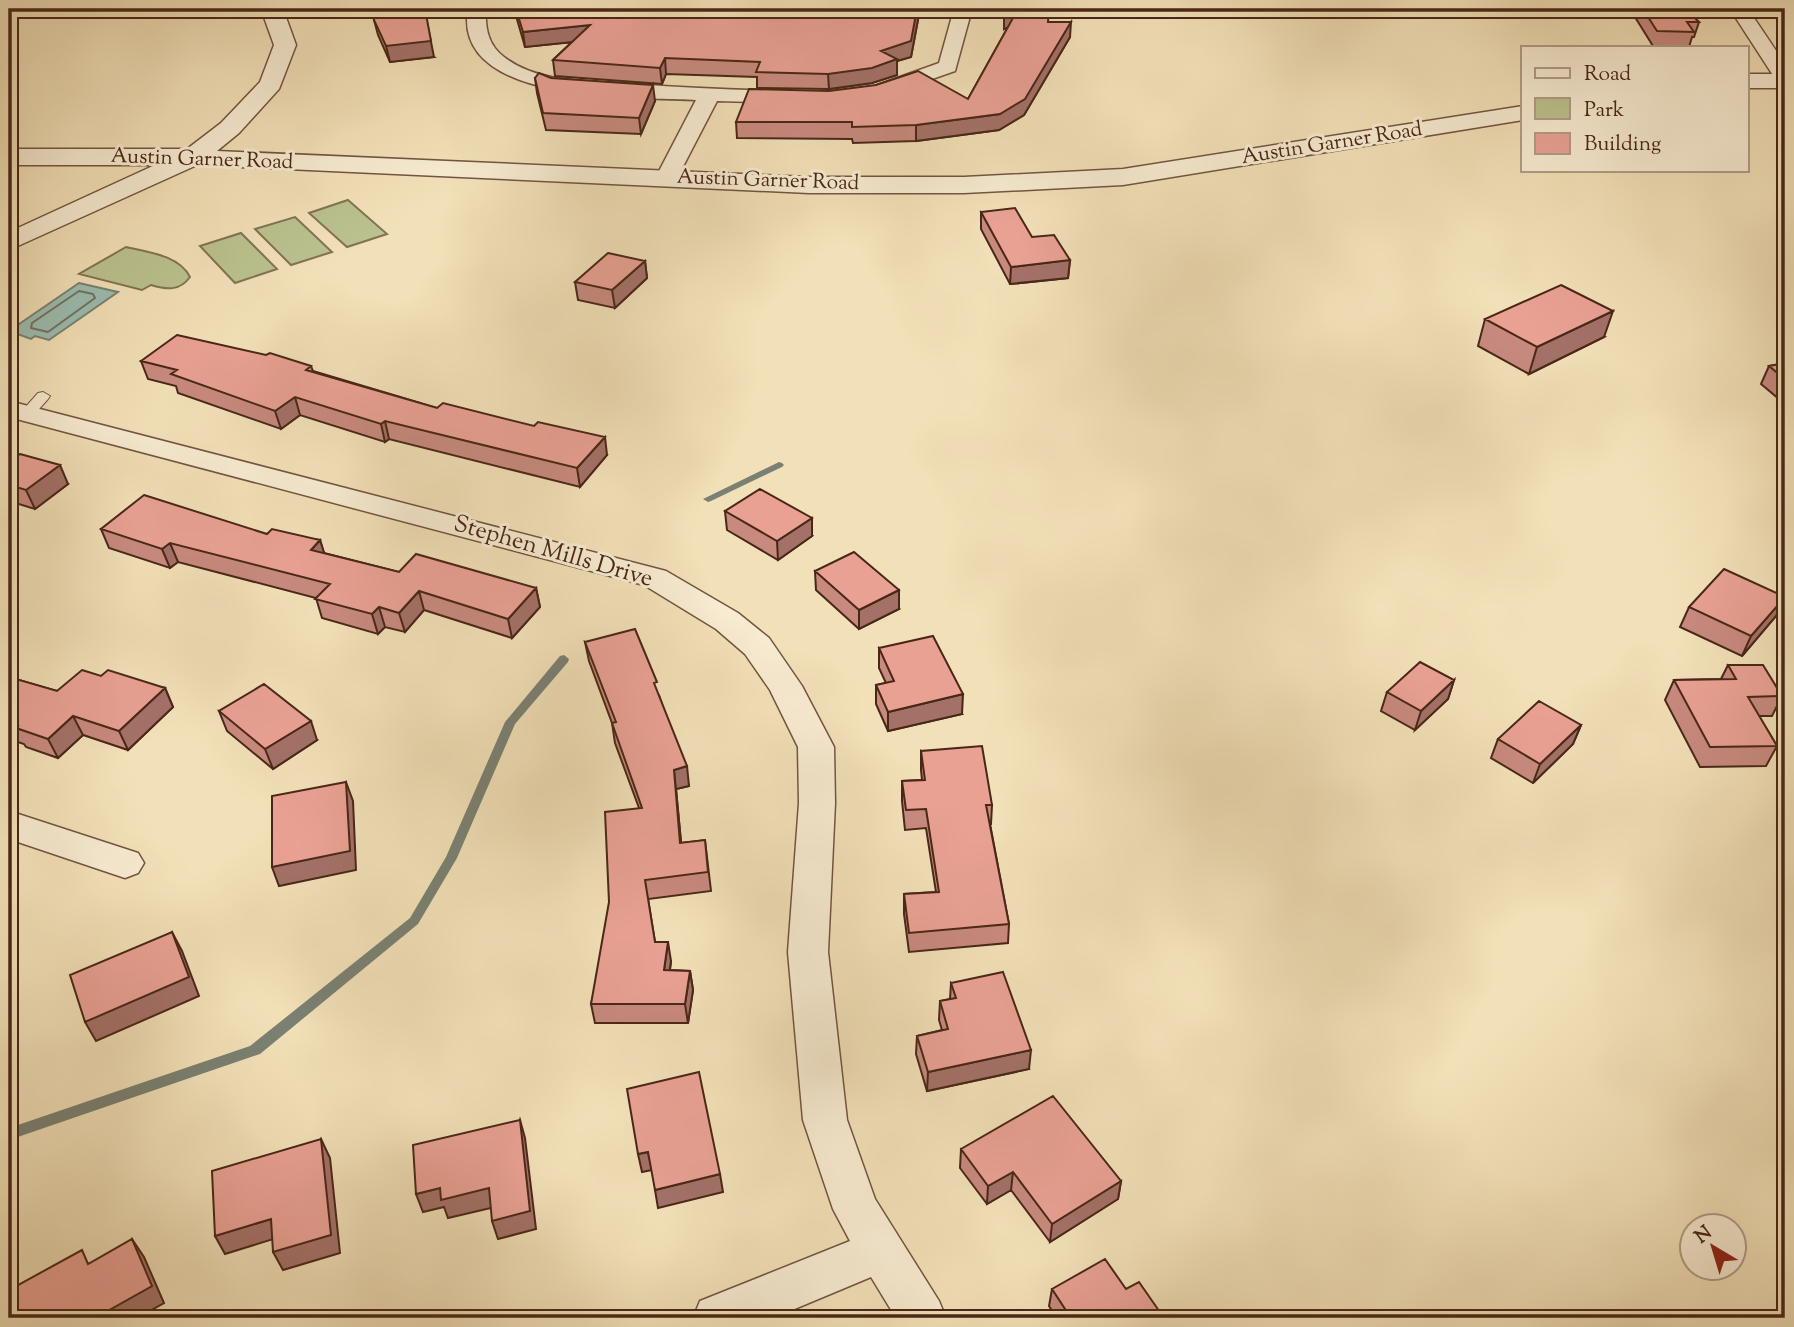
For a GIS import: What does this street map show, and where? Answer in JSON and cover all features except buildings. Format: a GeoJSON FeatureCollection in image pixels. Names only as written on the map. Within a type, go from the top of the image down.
{"type":"FeatureCollection","features":[{"type":"Feature","properties":{"kind":"street"},"geometry":{"type":"LineString","coordinates":[[9,242],[193,157],[230,128],[271,84],[285,45],[272,9]]}},
{"type":"Feature","properties":{"kind":"street"},"geometry":{"type":"LineString","coordinates":[[477,9],[474,21],[481,46],[504,66],[554,85],[709,96],[816,98]]}},
{"type":"Feature","properties":{"kind":"street"},"geometry":{"type":"LineString","coordinates":[[908,101],[896,102],[868,93],[948,67],[963,9]]}},
{"type":"Feature","properties":{"kind":"street"},"geometry":{"type":"LineString","coordinates":[[1739,9],[1785,80]]}},
{"type":"Feature","properties":{"kind":"street"},"geometry":{"type":"LineString","coordinates":[[939,92],[943,83],[940,70]]}},
{"type":"Feature","properties":{"kind":"street"},"geometry":{"type":"LineString","coordinates":[[1748,81],[1785,80]]}},
{"type":"Feature","properties":{"kind":"street"},"geometry":{"type":"LineString","coordinates":[[667,177],[709,96]]}},
{"type":"Feature","properties":{"kind":"street","name":"Austin Garner Road"},"geometry":{"type":"LineString","coordinates":[[9,157],[193,157],[334,166],[667,177],[809,185],[964,185],[1124,177],[1521,113]]}},
{"type":"Feature","properties":{"kind":"street","name":"Stephen Mills Drive"},"geometry":{"type":"LineString","coordinates":[[22,412],[458,524],[655,578],[727,621],[757,646],[785,686],[816,747],[817,803],[808,952],[825,1120],[856,1209],[922,1318]]}},
{"type":"Feature","properties":{"kind":"street"},"geometry":{"type":"LineString","coordinates":[[9,825],[125,863]]}},
{"type":"Feature","properties":{"kind":"street"},"geometry":{"type":"LineString","coordinates":[[717,1318],[882,1250]]}},
{"type":"Feature","properties":{"kind":"green space"},"geometry":{"type":"Polygon","coordinates":[[[348,200],[387,234],[347,247],[309,213],[348,200]]]}},
{"type":"Feature","properties":{"kind":"green space"},"geometry":{"type":"Polygon","coordinates":[[[295,217],[332,252],[291,265],[255,229],[295,217]]]}},
{"type":"Feature","properties":{"kind":"green space"},"geometry":{"type":"Polygon","coordinates":[[[241,233],[277,269],[235,283],[200,246],[241,233]]]}},
{"type":"Feature","properties":{"kind":"green space"},"geometry":{"type":"Polygon","coordinates":[[[126,247],[170,259],[190,277],[177,287],[151,285],[142,290],[79,274],[126,247]]]}},
{"type":"Feature","properties":{"kind":"water"},"geometry":{"type":"Polygon","coordinates":[[[79,283],[118,292],[49,340],[35,336],[31,339],[9,331],[79,283]]]}},
{"type":"Feature","properties":{"kind":"waterway"},"geometry":{"type":"LineString","coordinates":[[708,499],[779,465]]}},
{"type":"Feature","properties":{"kind":"waterway"},"geometry":{"type":"LineString","coordinates":[[9,1134],[255,1050],[414,921],[451,858],[510,722],[564,659]]}}]}
